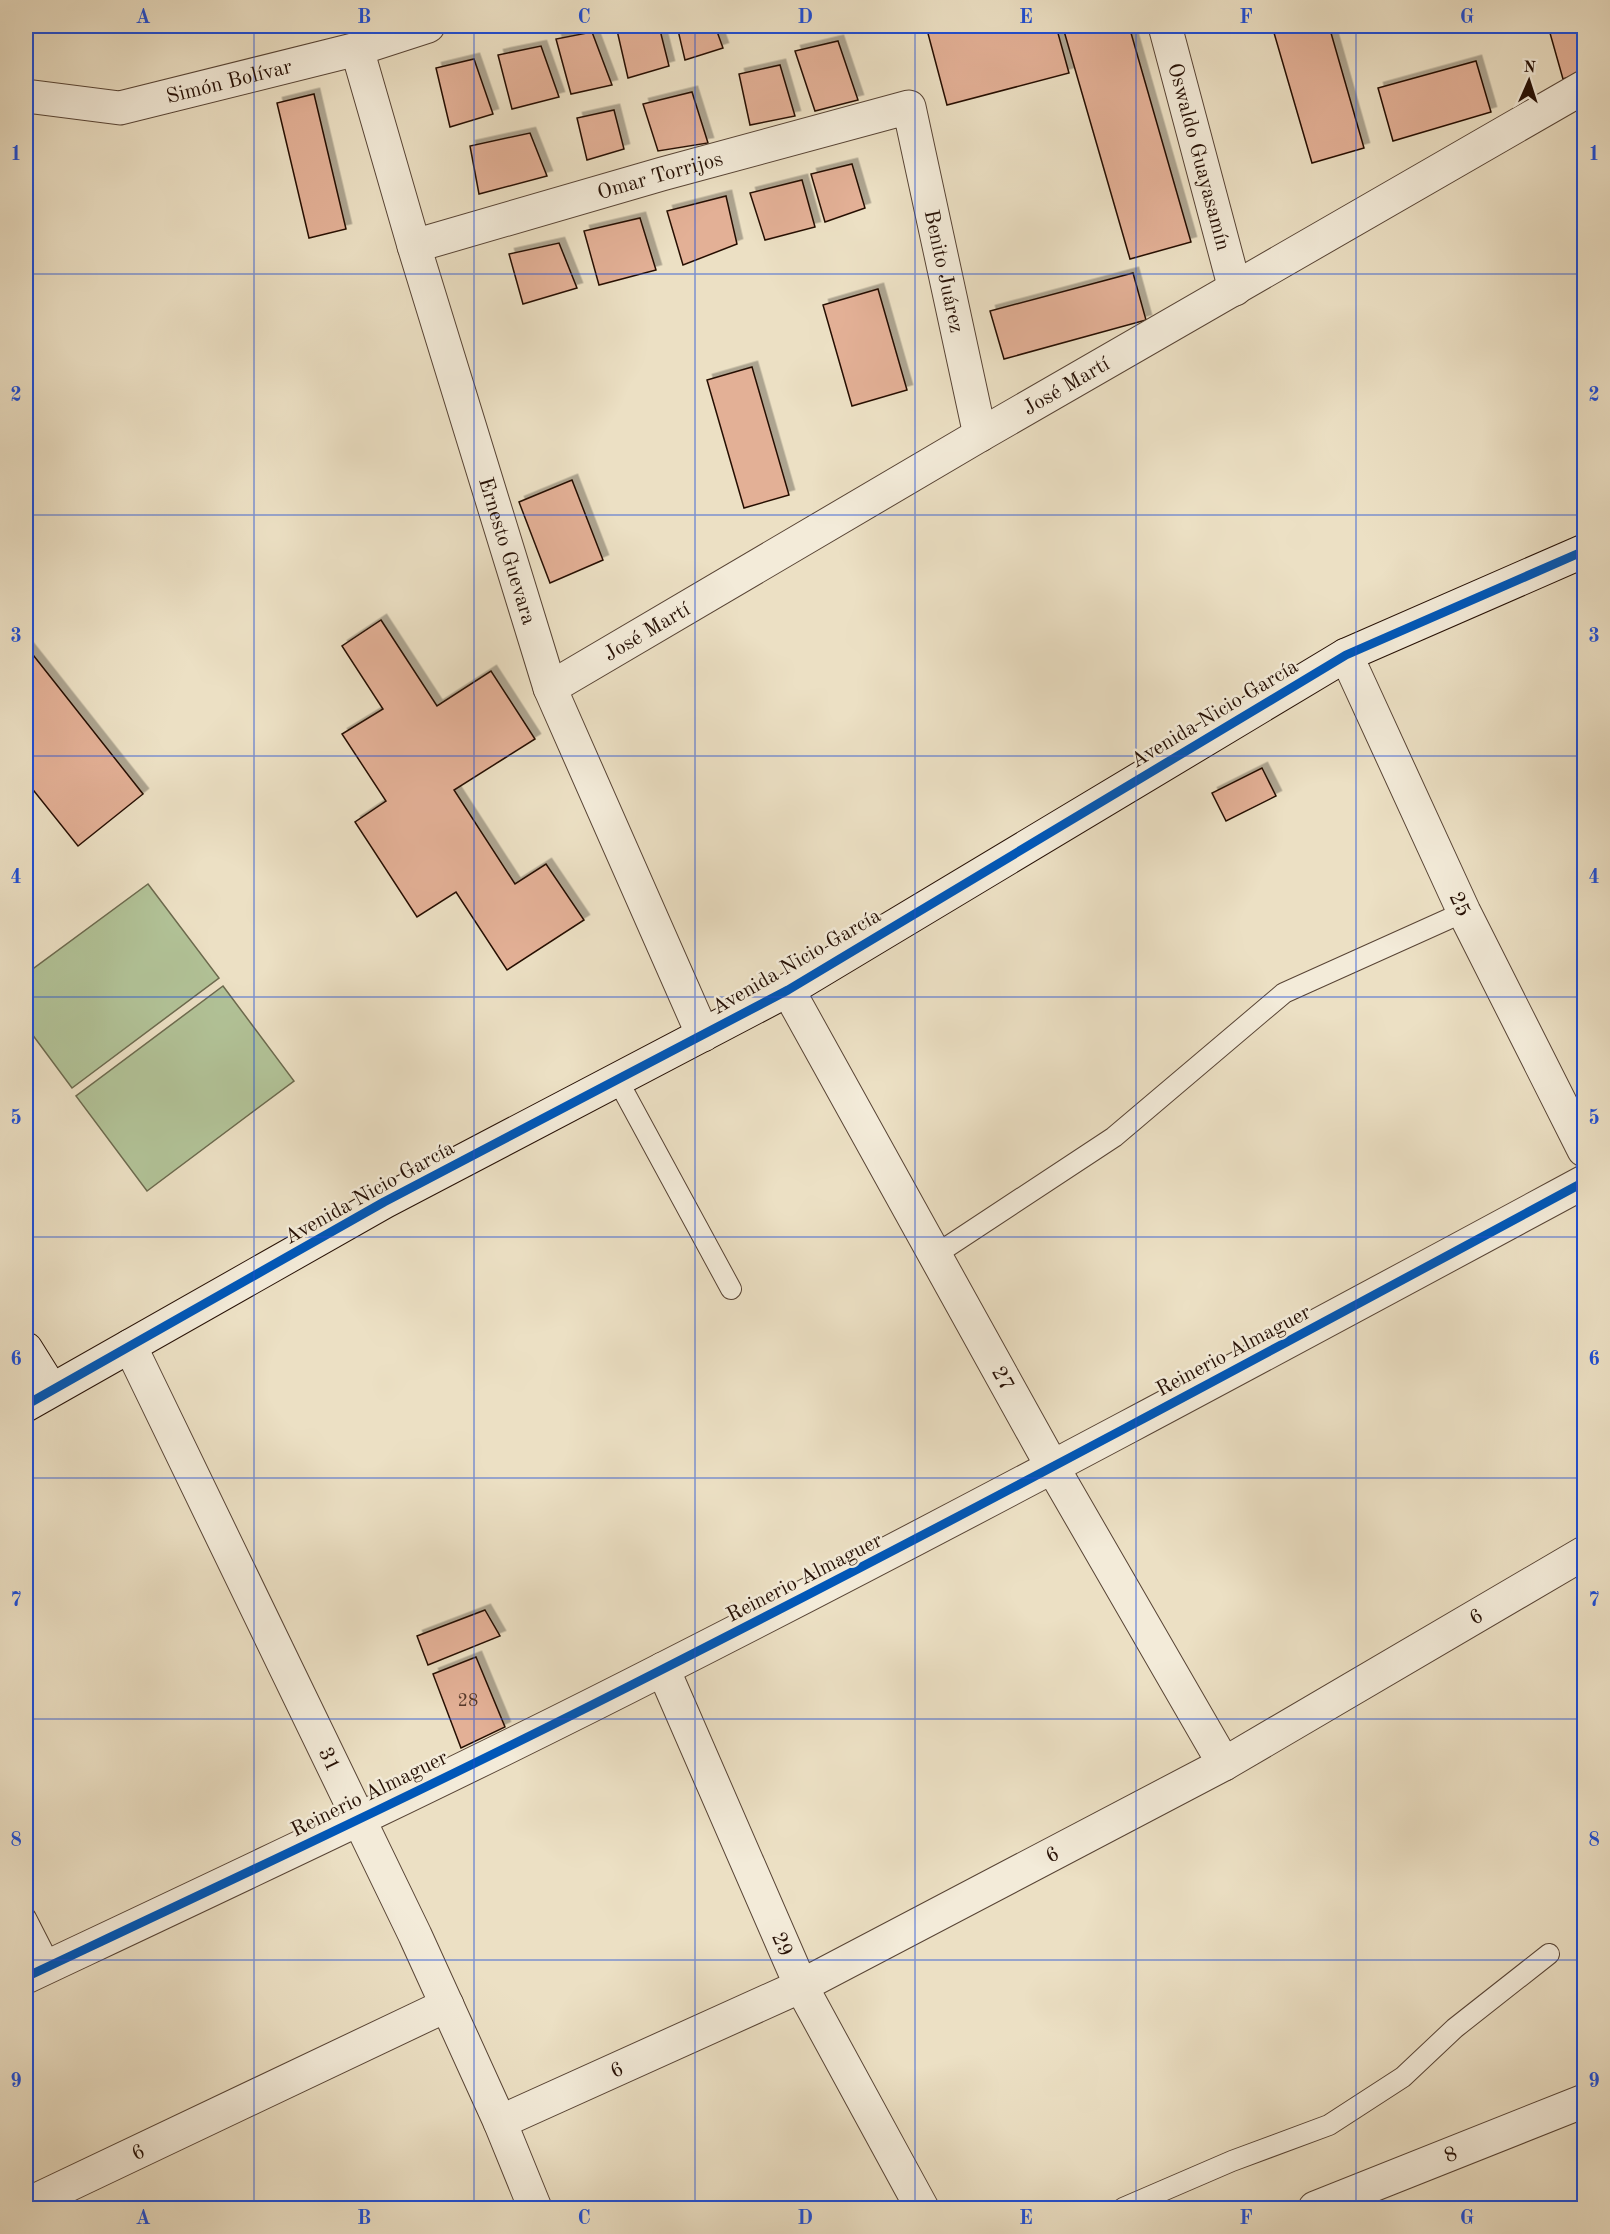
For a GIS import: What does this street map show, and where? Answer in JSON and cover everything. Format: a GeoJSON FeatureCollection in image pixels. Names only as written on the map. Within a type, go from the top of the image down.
{"type":"FeatureCollection","features":[{"type":"Feature","properties":{"kind":"street","name":"Simón Bolívar"},"geometry":{"type":"LineString","coordinates":[[26,96],[120,108],[357,49],[428,26]]}},
{"type":"Feature","properties":{"kind":"street","name":"Oswaldo Guayasamín"},"geometry":{"type":"LineString","coordinates":[[1165,26],[1235,289]]}},
{"type":"Feature","properties":{"kind":"street","name":"Ernesto Guevara"},"geometry":{"type":"LineString","coordinates":[[357,49],[414,246],[550,688],[703,1035]]}},
{"type":"Feature","properties":{"kind":"street","name":"José Martí"},"geometry":{"type":"LineString","coordinates":[[550,688],[980,435],[1584,87]]}},
{"type":"Feature","properties":{"kind":"street","name":"Omar Torrijos"},"geometry":{"type":"LineString","coordinates":[[414,246],[662,174],[909,107]]}},
{"type":"Feature","properties":{"kind":"street","name":"Benito Juárez"},"geometry":{"type":"LineString","coordinates":[[909,107],[980,435]]}},
{"type":"Feature","properties":{"kind":"street","name":"Avenida Nicio García"},"geometry":{"type":"LineString","coordinates":[[38,1397],[384,1202],[788,990],[1346,655],[1584,551]]}},
{"type":"Feature","properties":{"kind":"street","name":"25"},"geometry":{"type":"LineString","coordinates":[[1346,655],[1464,912],[1584,1150]]}},
{"type":"Feature","properties":{"kind":"street","name":"27"},"geometry":{"type":"LineString","coordinates":[[788,990],[1053,1468],[1224,1764]]}},
{"type":"Feature","properties":{"kind":"street","name":"Reinerio Almaguer"},"geometry":{"type":"LineString","coordinates":[[38,1971],[360,1818],[663,1669],[1053,1468],[1584,1182]]}},
{"type":"Feature","properties":{"kind":"street","name":"31"},"geometry":{"type":"LineString","coordinates":[[130,1346],[360,1818],[500,2122],[535,2208]]}},
{"type":"Feature","properties":{"kind":"street"},"geometry":{"type":"LineString","coordinates":[[26,1349],[38,1397]]}},
{"type":"Feature","properties":{"kind":"street","name":"6"},"geometry":{"type":"LineString","coordinates":[[500,2122],[801,1986],[1224,1764],[1584,1553]]}},
{"type":"Feature","properties":{"kind":"street","name":"29"},"geometry":{"type":"LineString","coordinates":[[663,1669],[801,1986],[922,2208]]}},
{"type":"Feature","properties":{"kind":"street","name":"6"},"geometry":{"type":"LineString","coordinates":[[26,2205],[447,2005]]}},
{"type":"Feature","properties":{"kind":"street","name":"8"},"geometry":{"type":"LineString","coordinates":[[1315,2208],[1584,2101]]}},
{"type":"Feature","properties":{"kind":"lane"},"geometry":{"type":"LineString","coordinates":[[935,1255],[1114,1137],[1284,993],[1464,912]]}},
{"type":"Feature","properties":{"kind":"lane"},"geometry":{"type":"LineString","coordinates":[[617,1080],[731,1289]]}},
{"type":"Feature","properties":{"kind":"lane"},"geometry":{"type":"LineString","coordinates":[[26,1918],[38,1971]]}},
{"type":"Feature","properties":{"kind":"lane"},"geometry":{"type":"LineString","coordinates":[[1123,2208],[1232,2161],[1329,2125],[1402,2078],[1455,2028],[1549,1954]]}},
{"type":"Feature","properties":{"kind":"green space"},"geometry":{"type":"Polygon","coordinates":[[[148,884],[219,978],[72,1088],[26,1026],[26,974],[148,884]]]}},
{"type":"Feature","properties":{"kind":"green space"},"geometry":{"type":"Polygon","coordinates":[[[223,986],[294,1081],[147,1191],[76,1096],[223,986]]]}},
{"type":"Feature","properties":{"kind":"building"},"geometry":{"type":"Polygon","coordinates":[[[616,26],[659,26],[669,66],[628,78],[616,26]]]}},
{"type":"Feature","properties":{"kind":"building"},"geometry":{"type":"Polygon","coordinates":[[[677,26],[715,26],[723,48],[685,60],[677,26]]]}},
{"type":"Feature","properties":{"kind":"building"},"geometry":{"type":"Polygon","coordinates":[[[926,26],[1056,26],[1069,73],[947,105],[926,26]]]}},
{"type":"Feature","properties":{"kind":"building"},"geometry":{"type":"Polygon","coordinates":[[[1082,26],[1129,26],[1191,242],[1130,259],[1064,31],[1082,26]]]}},
{"type":"Feature","properties":{"kind":"building"},"geometry":{"type":"Polygon","coordinates":[[[1272,26],[1329,26],[1364,148],[1312,163],[1272,26]]]}},
{"type":"Feature","properties":{"kind":"building"},"geometry":{"type":"Polygon","coordinates":[[[1548,26],[1584,26],[1584,72],[1563,79],[1548,26]]]}},
{"type":"Feature","properties":{"kind":"building"},"geometry":{"type":"Polygon","coordinates":[[[592,32],[612,85],[571,94],[556,39],[592,32]]]}},
{"type":"Feature","properties":{"kind":"building"},"geometry":{"type":"Polygon","coordinates":[[[838,41],[858,100],[815,111],[795,51],[838,41]]]}},
{"type":"Feature","properties":{"kind":"building"},"geometry":{"type":"Polygon","coordinates":[[[541,46],[559,97],[512,109],[498,55],[541,46]]]}},
{"type":"Feature","properties":{"kind":"building"},"geometry":{"type":"Polygon","coordinates":[[[474,59],[493,114],[450,127],[436,68],[474,59]]]}},
{"type":"Feature","properties":{"kind":"building"},"geometry":{"type":"Polygon","coordinates":[[[1476,61],[1491,112],[1393,141],[1378,88],[1476,61]]]}},
{"type":"Feature","properties":{"kind":"building"},"geometry":{"type":"Polygon","coordinates":[[[780,65],[795,116],[750,125],[739,74],[780,65]]]}},
{"type":"Feature","properties":{"kind":"building"},"geometry":{"type":"Polygon","coordinates":[[[692,92],[708,143],[658,151],[643,104],[692,92]]]}},
{"type":"Feature","properties":{"kind":"building"},"geometry":{"type":"Polygon","coordinates":[[[314,94],[346,229],[309,238],[277,103],[314,94]]]}},
{"type":"Feature","properties":{"kind":"building"},"geometry":{"type":"Polygon","coordinates":[[[614,110],[624,149],[587,160],[577,118],[614,110]]]}},
{"type":"Feature","properties":{"kind":"building"},"geometry":{"type":"Polygon","coordinates":[[[530,133],[547,176],[479,194],[470,146],[530,133]]]}},
{"type":"Feature","properties":{"kind":"building"},"geometry":{"type":"Polygon","coordinates":[[[852,164],[865,208],[825,222],[811,174],[852,164]]]}},
{"type":"Feature","properties":{"kind":"building"},"geometry":{"type":"Polygon","coordinates":[[[802,180],[815,227],[765,240],[750,193],[802,180]]]}},
{"type":"Feature","properties":{"kind":"building"},"geometry":{"type":"Polygon","coordinates":[[[726,196],[737,244],[683,265],[667,211],[726,196]]]}},
{"type":"Feature","properties":{"kind":"building"},"geometry":{"type":"Polygon","coordinates":[[[640,218],[656,270],[599,285],[584,231],[640,218]]]}},
{"type":"Feature","properties":{"kind":"building"},"geometry":{"type":"Polygon","coordinates":[[[559,243],[577,288],[523,304],[509,254],[559,243]]]}},
{"type":"Feature","properties":{"kind":"building"},"geometry":{"type":"Polygon","coordinates":[[[1133,273],[1146,320],[1004,359],[990,311],[1133,273]]]}},
{"type":"Feature","properties":{"kind":"building"},"geometry":{"type":"Polygon","coordinates":[[[878,289],[907,390],[852,406],[823,305],[878,289]]]}},
{"type":"Feature","properties":{"kind":"building"},"geometry":{"type":"Polygon","coordinates":[[[752,367],[789,495],[744,508],[707,380],[752,367]]]}},
{"type":"Feature","properties":{"kind":"building"},"geometry":{"type":"Polygon","coordinates":[[[572,480],[603,560],[550,583],[519,502],[572,480]]]}},
{"type":"Feature","properties":{"kind":"building"},"geometry":{"type":"Polygon","coordinates":[[[381,620],[437,706],[491,671],[535,739],[454,790],[515,884],[546,864],[584,920],[507,970],[456,892],[417,917],[355,822],[386,801],[342,734],[383,709],[342,646],[381,620]]]}},
{"type":"Feature","properties":{"kind":"building"},"geometry":{"type":"Polygon","coordinates":[[[26,646],[143,794],[78,846],[26,781],[26,646]]]}},
{"type":"Feature","properties":{"kind":"building"},"geometry":{"type":"Polygon","coordinates":[[[1262,768],[1276,796],[1226,821],[1212,793],[1262,768]]]}},
{"type":"Feature","properties":{"kind":"building"},"geometry":{"type":"Polygon","coordinates":[[[485,1610],[500,1636],[428,1665],[417,1636],[485,1610]]]}},
{"type":"Feature","properties":{"kind":"building"},"geometry":{"type":"Polygon","coordinates":[[[476,1657],[505,1727],[461,1748],[433,1674],[476,1657]]]}},
{"type":"Feature","properties":{"kind":"cycle path"},"geometry":{"type":"LineString","coordinates":[[26,1405],[384,1202],[788,990],[1346,655],[1584,551]]}},
{"type":"Feature","properties":{"kind":"cycle path"},"geometry":{"type":"LineString","coordinates":[[26,1977],[428,1786],[783,1608],[1013,1488],[1584,1182]]}}]}
